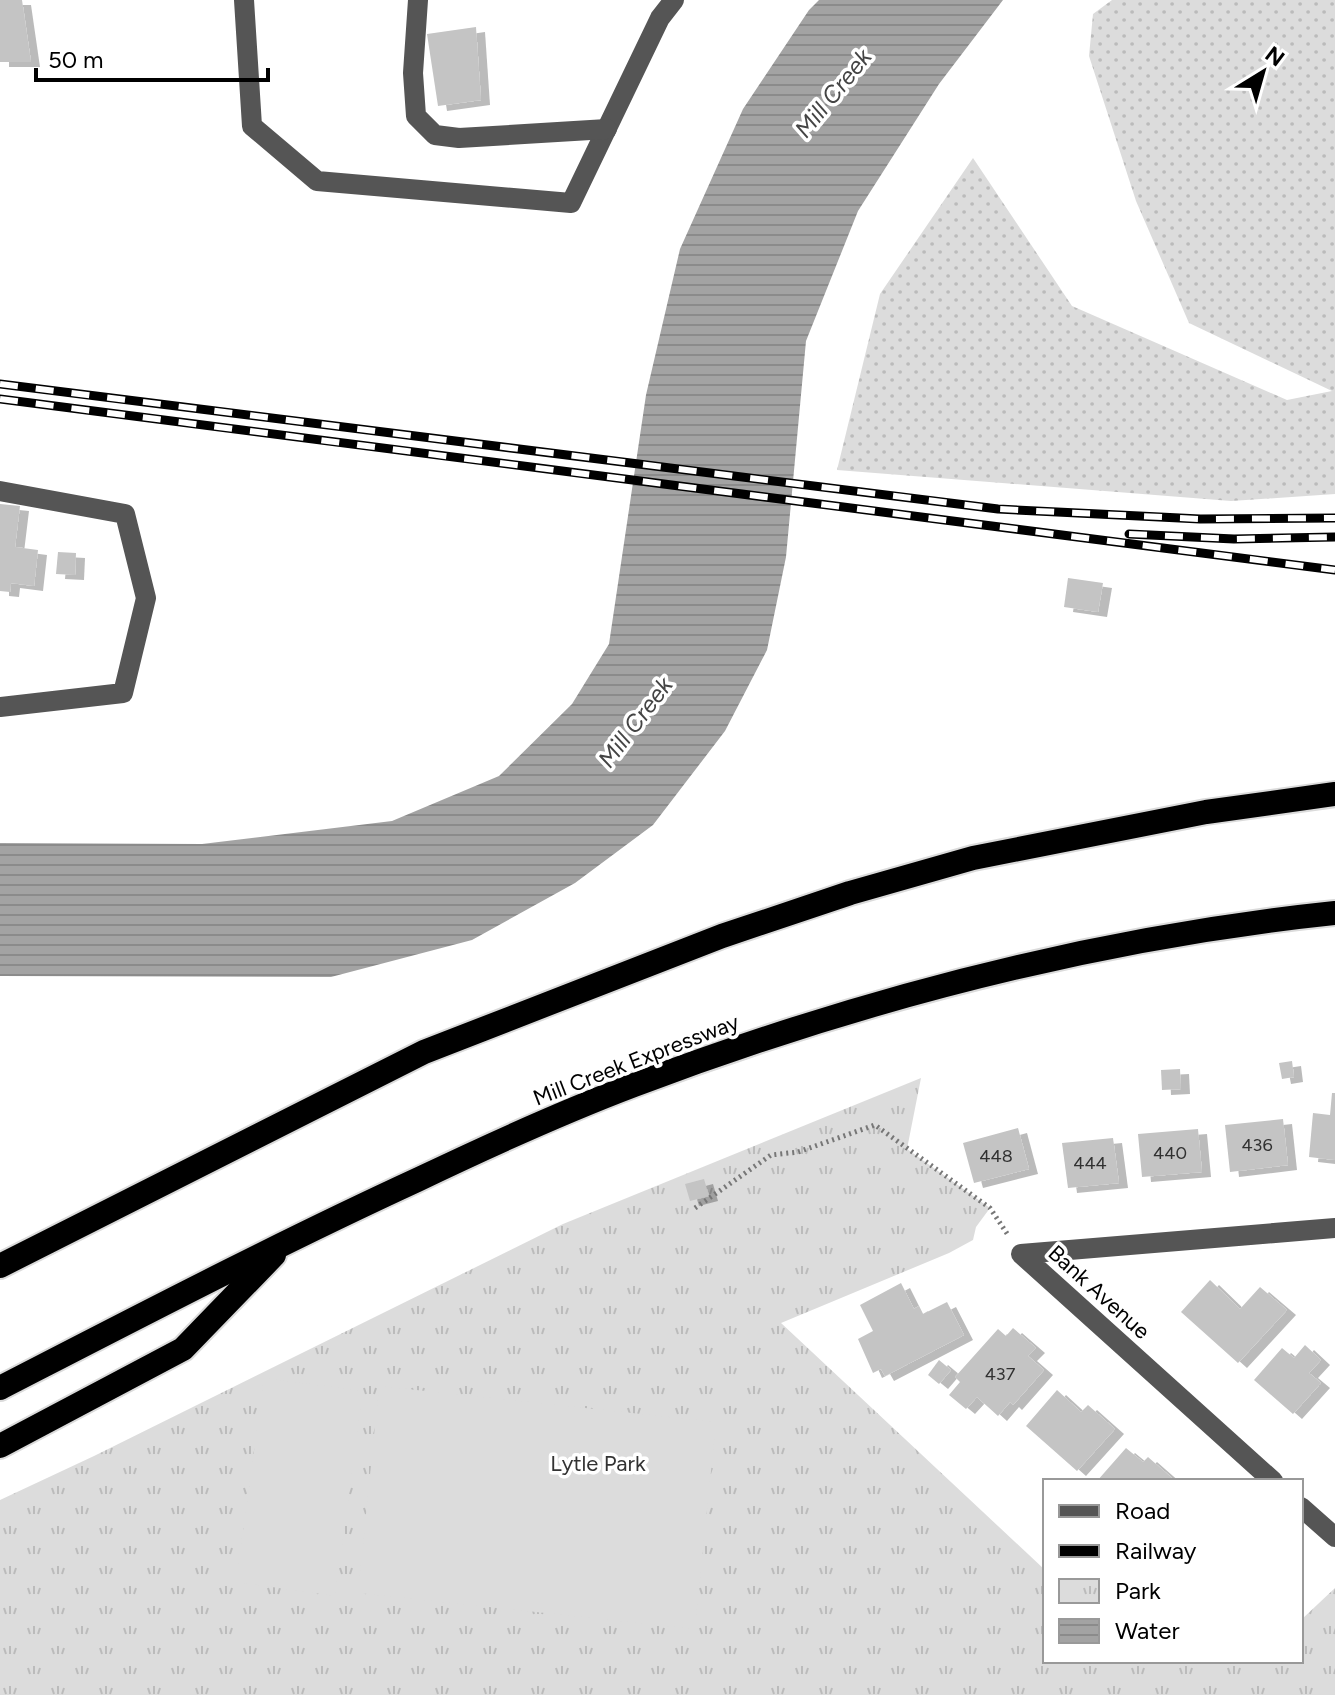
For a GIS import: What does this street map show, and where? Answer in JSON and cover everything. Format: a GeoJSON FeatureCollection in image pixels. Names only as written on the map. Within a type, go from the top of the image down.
{"type":"FeatureCollection","features":[{"type":"Feature","properties":{"kind":"highway"},"geometry":{"type":"LineString","coordinates":[[0,1266],[424,1052],[722,936],[850,893],[973,858],[1206,812],[1335,794]]}},
{"type":"Feature","properties":{"kind":"highway","name":"Mill Creek Expressway"},"geometry":{"type":"LineString","coordinates":[[0,1388],[288,1240],[509,1137],[632,1086],[781,1033],[905,995],[1132,943],[1264,920],[1335,913]]}},
{"type":"Feature","properties":{"kind":"highway"},"geometry":{"type":"LineString","coordinates":[[0,1446],[183,1349],[288,1240]]}},
{"type":"Feature","properties":{"kind":"street"},"geometry":{"type":"LineString","coordinates":[[244,0],[252,126],[317,181],[571,203],[660,18],[674,0]]}},
{"type":"Feature","properties":{"kind":"street"},"geometry":{"type":"LineString","coordinates":[[418,0],[413,73],[416,116],[435,135],[459,138],[607,129]]}},
{"type":"Feature","properties":{"kind":"street"},"geometry":{"type":"LineString","coordinates":[[0,491],[125,514],[146,598],[123,693],[0,707]]}},
{"type":"Feature","properties":{"kind":"street","name":"Bank Avenue"},"geometry":{"type":"LineString","coordinates":[[1021,1254],[1335,1228]]}},
{"type":"Feature","properties":{"kind":"street","name":"Bank Avenue"},"geometry":{"type":"LineString","coordinates":[[1021,1254],[1271,1479]]}},
{"type":"Feature","properties":{"kind":"street"},"geometry":{"type":"LineString","coordinates":[[1303,1509],[1335,1537]]}},
{"type":"Feature","properties":{"kind":"path"},"geometry":{"type":"LineString","coordinates":[[695,1208],[771,1155],[798,1152],[875,1125],[990,1208],[1021,1254]]}},
{"type":"Feature","properties":{"kind":"green space"},"geometry":{"type":"Polygon","coordinates":[[[1112,0],[1335,0],[1335,494],[1231,501],[837,470],[880,294],[973,158],[1072,306],[1287,400],[1332,391],[1189,323],[1136,201],[1089,56],[1093,14],[1112,0]]]}},
{"type":"Feature","properties":{"kind":"green space","name":"Lytle Park"},"geometry":{"type":"Polygon","coordinates":[[[921,1078],[907,1149],[990,1208],[976,1227],[973,1240],[949,1253],[781,1323],[1043,1568],[1043,1663],[1303,1663],[1303,1618],[1335,1588],[1335,1695],[0,1695],[0,1500],[563,1224],[921,1078]]]}},
{"type":"Feature","properties":{"kind":"green space"},"geometry":{"type":"Polygon","coordinates":[[[264,1378],[363,1391],[335,1596],[236,1582],[264,1378]]]}},
{"type":"Feature","properties":{"kind":"green space"},"geometry":{"type":"Polygon","coordinates":[[[379,1386],[716,1422],[695,1629],[358,1593],[379,1386]]]}},
{"type":"Feature","properties":{"kind":"water","name":"Mill Creek"},"geometry":{"type":"Polygon","coordinates":[[[819,0],[1003,0],[939,84],[858,211],[806,341],[786,557],[767,650],[725,731],[653,825],[575,883],[472,940],[331,977],[0,976],[0,843],[202,844],[392,821],[499,776],[572,704],[609,644],[646,395],[680,249],[743,109],[809,10],[819,0]]]}},
{"type":"Feature","properties":{"kind":"building"},"geometry":{"type":"Polygon","coordinates":[[[0,0],[22,0],[31,62],[0,62],[0,0]]]}},
{"type":"Feature","properties":{"kind":"building"},"geometry":{"type":"Polygon","coordinates":[[[476,27],[481,100],[438,106],[427,34],[476,27]]]}},
{"type":"Feature","properties":{"kind":"building"},"geometry":{"type":"Polygon","coordinates":[[[0,504],[20,506],[15,547],[38,550],[34,586],[11,583],[10,592],[0,591],[0,504]]]}},
{"type":"Feature","properties":{"kind":"building"},"geometry":{"type":"Polygon","coordinates":[[[58,552],[76,553],[75,575],[56,574],[58,552]]]}},
{"type":"Feature","properties":{"kind":"building"},"geometry":{"type":"Polygon","coordinates":[[[1068,578],[1103,583],[1098,612],[1064,607],[1068,578]]]}},
{"type":"Feature","properties":{"kind":"building"},"geometry":{"type":"Polygon","coordinates":[[[1292,1061],[1294,1077],[1282,1079],[1279,1063],[1292,1061]]]}},
{"type":"Feature","properties":{"kind":"building"},"geometry":{"type":"Polygon","coordinates":[[[1180,1069],[1181,1089],[1162,1090],[1161,1070],[1180,1069]]]}},
{"type":"Feature","properties":{"kind":"building"},"geometry":{"type":"Polygon","coordinates":[[[1332,1093],[1335,1093],[1335,1160],[1309,1157],[1313,1113],[1330,1115],[1332,1093]]]}},
{"type":"Feature","properties":{"kind":"building"},"geometry":{"type":"Polygon","coordinates":[[[1283,1119],[1288,1165],[1230,1172],[1225,1125],[1283,1119]]]}},
{"type":"Feature","properties":{"kind":"building"},"geometry":{"type":"Polygon","coordinates":[[[1018,1128],[1029,1169],[974,1183],[963,1143],[1018,1128]]]}},
{"type":"Feature","properties":{"kind":"building"},"geometry":{"type":"Polygon","coordinates":[[[1198,1129],[1202,1172],[1142,1177],[1138,1134],[1198,1129]]]}},
{"type":"Feature","properties":{"kind":"building"},"geometry":{"type":"Polygon","coordinates":[[[1113,1138],[1119,1183],[1068,1188],[1062,1143],[1113,1138]]]}},
{"type":"Feature","properties":{"kind":"building"},"geometry":{"type":"Polygon","coordinates":[[[704,1179],[709,1196],[690,1201],[685,1184],[704,1179]]]}},
{"type":"Feature","properties":{"kind":"building"},"geometry":{"type":"Polygon","coordinates":[[[1210,1280],[1240,1309],[1260,1287],[1287,1310],[1238,1363],[1181,1312],[1210,1280]]]}},
{"type":"Feature","properties":{"kind":"building"},"geometry":{"type":"Polygon","coordinates":[[[901,1283],[914,1309],[919,1306],[923,1314],[947,1302],[964,1335],[885,1376],[881,1369],[873,1373],[858,1339],[873,1331],[860,1305],[901,1283]]]}},
{"type":"Feature","properties":{"kind":"building"},"geometry":{"type":"Polygon","coordinates":[[[1013,1328],[1036,1348],[1028,1356],[1044,1370],[1013,1405],[1010,1402],[998,1416],[977,1397],[966,1409],[949,1395],[960,1382],[955,1377],[998,1329],[1006,1336],[1013,1328]]]}},
{"type":"Feature","properties":{"kind":"building"},"geometry":{"type":"Polygon","coordinates":[[[1305,1345],[1321,1360],[1309,1373],[1321,1383],[1293,1414],[1254,1380],[1282,1348],[1294,1358],[1305,1345]]]}},
{"type":"Feature","properties":{"kind":"building"},"geometry":{"type":"Polygon","coordinates":[[[939,1360],[951,1370],[939,1384],[928,1375],[939,1360]]]}},
{"type":"Feature","properties":{"kind":"building"},"geometry":{"type":"Polygon","coordinates":[[[1057,1390],[1081,1412],[1088,1405],[1115,1429],[1077,1471],[1026,1426],[1057,1390]]]}},
{"type":"Feature","properties":{"kind":"building"},"geometry":{"type":"Polygon","coordinates":[[[1126,1448],[1143,1462],[1148,1457],[1172,1478],[1171,1479],[1099,1479],[1126,1448]]]}},
{"type":"Feature","properties":{"kind":"railway"},"geometry":{"type":"LineString","coordinates":[[0,384],[998,509],[1200,519],[1335,518]]}},
{"type":"Feature","properties":{"kind":"railway"},"geometry":{"type":"LineString","coordinates":[[0,399],[1335,570]]}},
{"type":"Feature","properties":{"kind":"railway"},"geometry":{"type":"LineString","coordinates":[[1129,534],[1234,539],[1335,537]]}}]}
